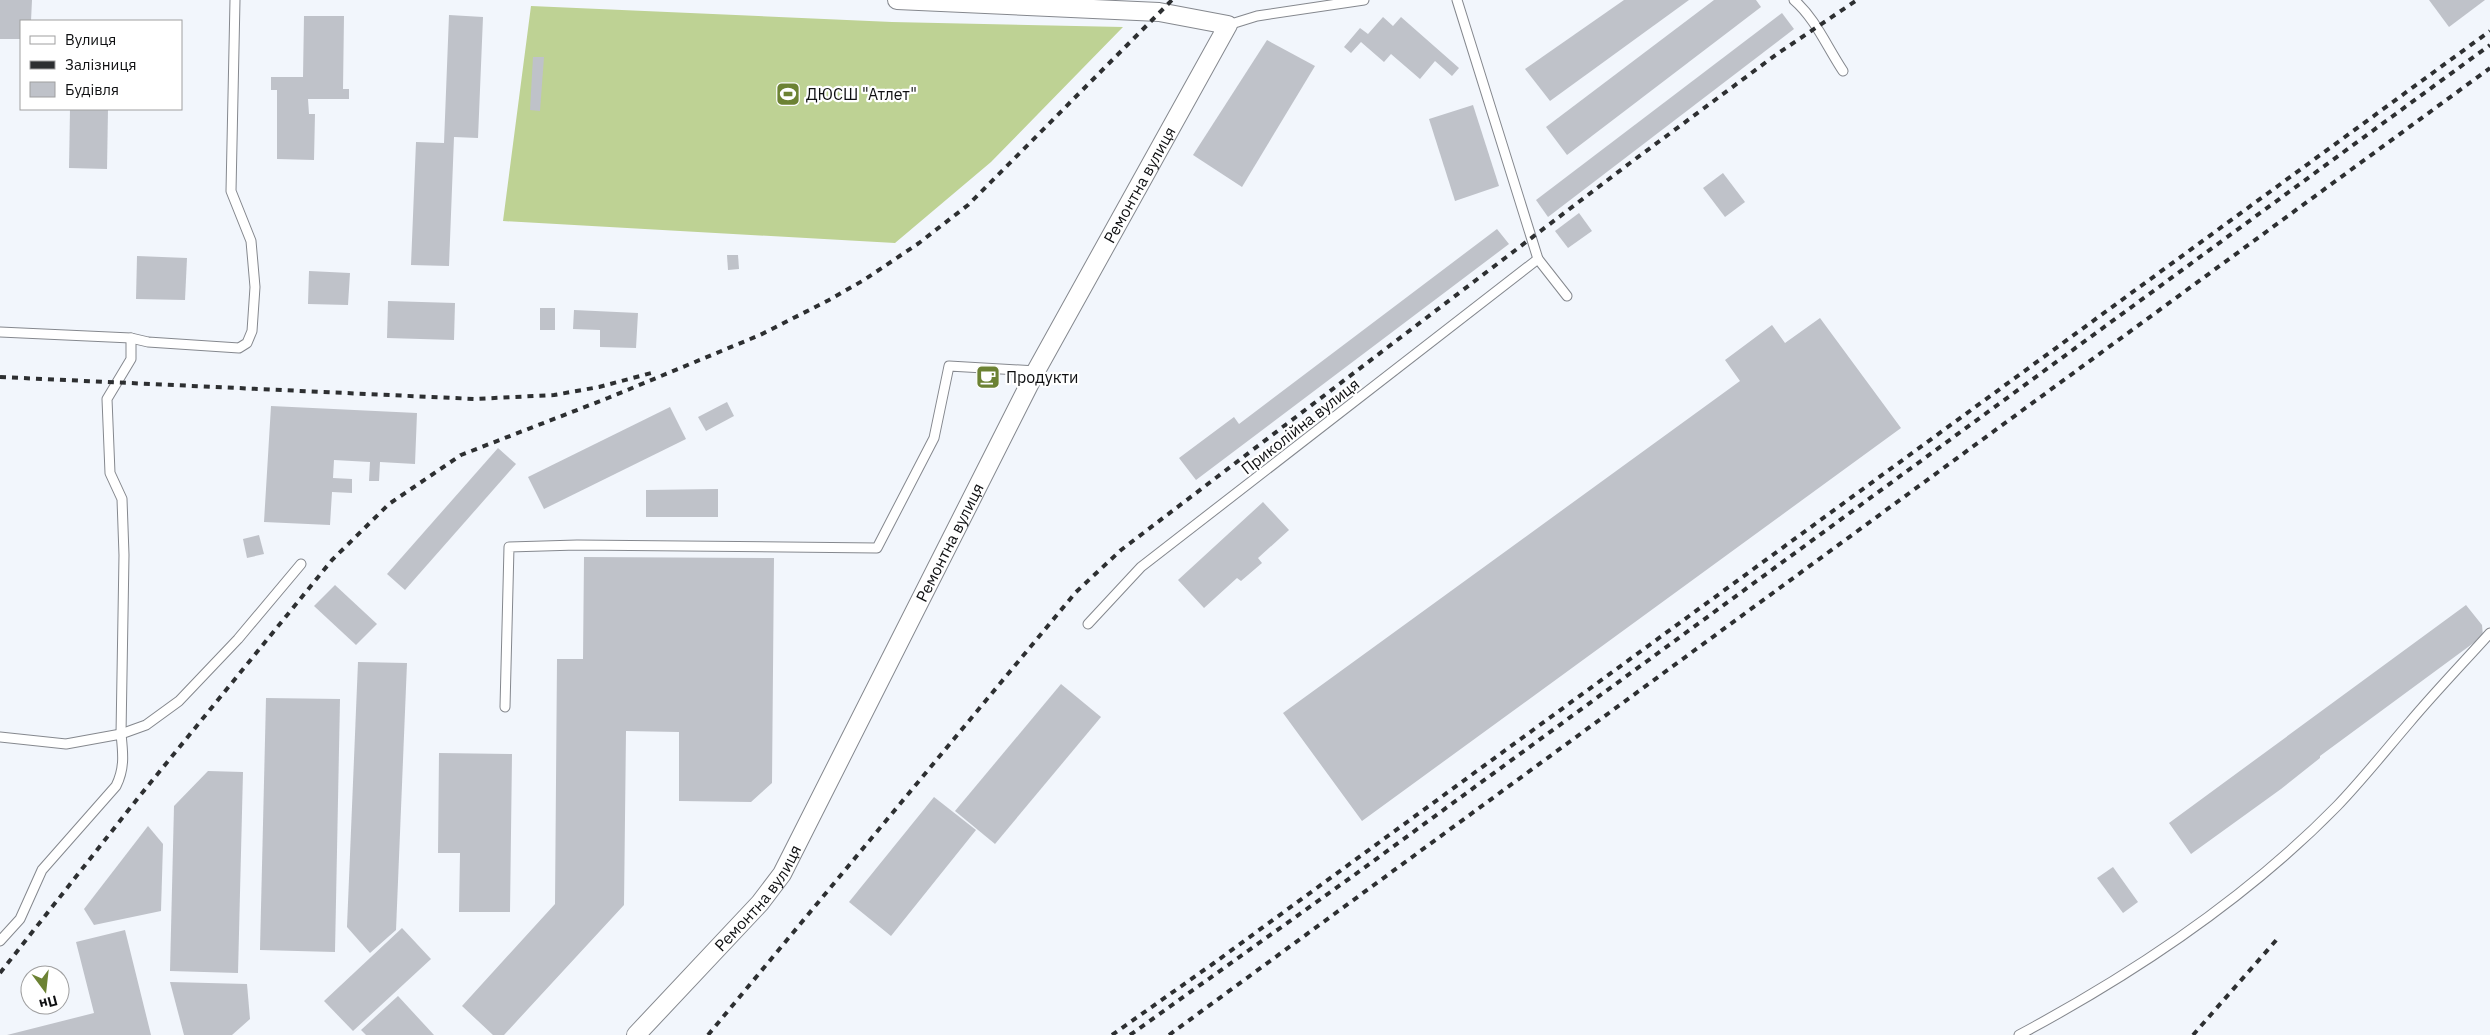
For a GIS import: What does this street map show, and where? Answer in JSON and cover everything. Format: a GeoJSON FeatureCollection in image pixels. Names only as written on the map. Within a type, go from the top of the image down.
{"type":"FeatureCollection","features":[{"type":"Feature","properties":{"kind":"street"},"geometry":{"type":"LineString","coordinates":[[897,0],[1030,3],[1159,12],[1228,25]]}},
{"type":"Feature","properties":{"kind":"street","name":"Ремонтна вулиця"},"geometry":{"type":"LineString","coordinates":[[636,1035],[760,903],[782,874],[1036,372],[1228,25]]}},
{"type":"Feature","properties":{"kind":"lane"},"geometry":{"type":"LineString","coordinates":[[0,332],[131,338],[148,342],[239,348],[246,343],[252,331],[255,287],[251,241],[231,191],[235,0]]}},
{"type":"Feature","properties":{"kind":"lane"},"geometry":{"type":"LineString","coordinates":[[1228,25],[1257,16],[1364,0]]}},
{"type":"Feature","properties":{"kind":"lane"},"geometry":{"type":"LineString","coordinates":[[1457,0],[1538,259],[1568,296]]}},
{"type":"Feature","properties":{"kind":"lane"},"geometry":{"type":"LineString","coordinates":[[1794,0],[1817,26],[1822,40],[1843,71]]}},
{"type":"Feature","properties":{"kind":"lane","name":"Приколійна вулиця"},"geometry":{"type":"LineString","coordinates":[[1088,624],[1141,567],[1538,259]]}},
{"type":"Feature","properties":{"kind":"lane"},"geometry":{"type":"LineString","coordinates":[[0,940],[20,918],[42,870],[116,786],[124,763],[121,734],[124,545],[122,500],[110,473],[107,399],[131,359],[131,338]]}},
{"type":"Feature","properties":{"kind":"lane"},"geometry":{"type":"LineString","coordinates":[[506,707],[509,547],[577,545],[877,548],[934,438],[949,366],[1036,372]]}},
{"type":"Feature","properties":{"kind":"lane"},"geometry":{"type":"LineString","coordinates":[[0,737],[66,744],[121,734],[146,725],[178,701],[238,639],[301,564]]}},
{"type":"Feature","properties":{"kind":"lane"},"geometry":{"type":"LineString","coordinates":[[2019,1035],[2071,1007],[2151,958],[2207,919],[2291,850],[2337,805],[2490,633]]}},
{"type":"Feature","properties":{"kind":"green space","name":"ДЮСШ \"Атлет\""},"geometry":{"type":"Polygon","coordinates":[[[531,6],[892,22],[1123,27],[991,162],[895,243],[503,221],[531,6]]]}},
{"type":"Feature","properties":{"kind":"building"},"geometry":{"type":"Polygon","coordinates":[[[0,0],[32,0],[31,20],[20,20],[20,39],[0,39],[0,0]]]}},
{"type":"Feature","properties":{"kind":"building"},"geometry":{"type":"Polygon","coordinates":[[[1624,0],[1689,0],[1550,101],[1525,69],[1624,0]]]}},
{"type":"Feature","properties":{"kind":"building"},"geometry":{"type":"Polygon","coordinates":[[[1714,0],[1756,0],[1761,7],[1567,155],[1546,127],[1714,0]]]}},
{"type":"Feature","properties":{"kind":"building"},"geometry":{"type":"Polygon","coordinates":[[[2429,0],[2485,0],[2449,27],[2429,0]]]}},
{"type":"Feature","properties":{"kind":"building"},"geometry":{"type":"Polygon","coordinates":[[[1782,13],[1794,29],[1548,217],[1536,200],[1782,13]]]}},
{"type":"Feature","properties":{"kind":"building"},"geometry":{"type":"Polygon","coordinates":[[[449,15],[483,17],[478,138],[454,137],[449,266],[411,265],[416,142],[444,143],[449,15]]]}},
{"type":"Feature","properties":{"kind":"building"},"geometry":{"type":"Polygon","coordinates":[[[304,16],[344,16],[343,89],[349,89],[349,99],[308,99],[309,114],[315,114],[314,160],[277,159],[277,90],[271,90],[271,77],[303,77],[304,16]]]}},
{"type":"Feature","properties":{"kind":"building"},"geometry":{"type":"Polygon","coordinates":[[[1383,17],[1393,26],[1401,17],[1459,68],[1452,76],[1435,61],[1420,79],[1391,54],[1384,62],[1361,42],[1351,53],[1344,47],[1360,28],[1368,34],[1383,17]]]}},
{"type":"Feature","properties":{"kind":"building"},"geometry":{"type":"Polygon","coordinates":[[[1267,40],[1315,66],[1242,187],[1193,155],[1267,40]]]}},
{"type":"Feature","properties":{"kind":"building"},"geometry":{"type":"Polygon","coordinates":[[[533,57],[544,57],[540,111],[530,110],[533,57]]]}},
{"type":"Feature","properties":{"kind":"building"},"geometry":{"type":"Polygon","coordinates":[[[1473,105],[1499,186],[1455,201],[1429,119],[1473,105]]]}},
{"type":"Feature","properties":{"kind":"building"},"geometry":{"type":"Polygon","coordinates":[[[70,110],[108,110],[107,169],[69,168],[70,110]]]}},
{"type":"Feature","properties":{"kind":"building"},"geometry":{"type":"Polygon","coordinates":[[[1723,173],[1745,202],[1725,217],[1703,188],[1723,173]]]}},
{"type":"Feature","properties":{"kind":"building"},"geometry":{"type":"Polygon","coordinates":[[[1579,213],[1592,231],[1568,248],[1555,231],[1579,213]]]}},
{"type":"Feature","properties":{"kind":"building"},"geometry":{"type":"Polygon","coordinates":[[[1497,229],[1509,244],[1196,480],[1179,458],[1234,417],[1239,424],[1497,229]]]}},
{"type":"Feature","properties":{"kind":"building"},"geometry":{"type":"Polygon","coordinates":[[[727,255],[738,255],[739,269],[728,270],[727,255]]]}},
{"type":"Feature","properties":{"kind":"building"},"geometry":{"type":"Polygon","coordinates":[[[137,256],[187,258],[185,300],[136,299],[137,256]]]}},
{"type":"Feature","properties":{"kind":"building"},"geometry":{"type":"Polygon","coordinates":[[[309,271],[350,273],[348,305],[308,304],[309,271]]]}},
{"type":"Feature","properties":{"kind":"building"},"geometry":{"type":"Polygon","coordinates":[[[388,301],[455,303],[454,340],[387,338],[388,301]]]}},
{"type":"Feature","properties":{"kind":"building"},"geometry":{"type":"Polygon","coordinates":[[[540,308],[555,308],[555,330],[540,330],[540,308]]]}},
{"type":"Feature","properties":{"kind":"building"},"geometry":{"type":"Polygon","coordinates":[[[574,310],[638,313],[636,348],[600,347],[600,330],[573,329],[574,310]]]}},
{"type":"Feature","properties":{"kind":"building"},"geometry":{"type":"Polygon","coordinates":[[[1820,318],[1901,428],[1362,821],[1283,713],[1740,381],[1725,360],[1772,325],[1785,343],[1820,318]]]}},
{"type":"Feature","properties":{"kind":"building"},"geometry":{"type":"Polygon","coordinates":[[[727,402],[734,416],[706,431],[698,417],[727,402]]]}},
{"type":"Feature","properties":{"kind":"building"},"geometry":{"type":"Polygon","coordinates":[[[271,406],[417,413],[415,464],[380,462],[379,481],[369,481],[370,462],[334,460],[333,478],[352,479],[352,493],[332,492],[330,525],[264,522],[271,406]]]}},
{"type":"Feature","properties":{"kind":"building"},"geometry":{"type":"Polygon","coordinates":[[[670,407],[686,439],[544,509],[528,477],[670,407]]]}},
{"type":"Feature","properties":{"kind":"building"},"geometry":{"type":"Polygon","coordinates":[[[498,448],[516,464],[405,590],[387,574],[498,448]]]}},
{"type":"Feature","properties":{"kind":"building"},"geometry":{"type":"Polygon","coordinates":[[[718,489],[718,517],[646,517],[646,490],[718,489]]]}},
{"type":"Feature","properties":{"kind":"building"},"geometry":{"type":"Polygon","coordinates":[[[1263,502],[1289,530],[1258,558],[1262,563],[1241,581],[1237,578],[1204,608],[1178,580],[1263,502]]]}},
{"type":"Feature","properties":{"kind":"building"},"geometry":{"type":"Polygon","coordinates":[[[259,535],[264,554],[247,558],[243,539],[259,535]]]}},
{"type":"Feature","properties":{"kind":"building"},"geometry":{"type":"Polygon","coordinates":[[[584,557],[774,558],[772,783],[751,802],[679,801],[679,732],[626,731],[624,905],[504,1035],[493,1035],[462,1006],[555,904],[557,659],[583,659],[584,557]]]}},
{"type":"Feature","properties":{"kind":"building"},"geometry":{"type":"Polygon","coordinates":[[[335,585],[377,624],[356,645],[314,606],[335,585]]]}},
{"type":"Feature","properties":{"kind":"building"},"geometry":{"type":"Polygon","coordinates":[[[2466,605],[2482,625],[2483,636],[2320,756],[2320,758],[2281,789],[2191,854],[2169,823],[2466,605]]]}},
{"type":"Feature","properties":{"kind":"building"},"geometry":{"type":"Polygon","coordinates":[[[358,662],[407,663],[396,930],[370,953],[347,927],[358,662]]]}},
{"type":"Feature","properties":{"kind":"building"},"geometry":{"type":"Polygon","coordinates":[[[1061,684],[1101,717],[995,844],[955,811],[1061,684]]]}},
{"type":"Feature","properties":{"kind":"building"},"geometry":{"type":"Polygon","coordinates":[[[266,698],[340,699],[335,952],[260,950],[266,698]]]}},
{"type":"Feature","properties":{"kind":"building"},"geometry":{"type":"Polygon","coordinates":[[[439,753],[512,754],[510,912],[459,912],[460,853],[438,853],[439,753]]]}},
{"type":"Feature","properties":{"kind":"building"},"geometry":{"type":"Polygon","coordinates":[[[208,771],[243,772],[238,973],[170,971],[174,806],[208,771]]]}},
{"type":"Feature","properties":{"kind":"building"},"geometry":{"type":"Polygon","coordinates":[[[934,797],[976,830],[891,936],[849,902],[934,797]]]}},
{"type":"Feature","properties":{"kind":"building"},"geometry":{"type":"Polygon","coordinates":[[[148,826],[163,844],[161,911],[94,925],[84,909],[148,826]]]}},
{"type":"Feature","properties":{"kind":"building"},"geometry":{"type":"Polygon","coordinates":[[[2113,867],[2138,902],[2123,913],[2097,878],[2113,867]]]}},
{"type":"Feature","properties":{"kind":"building"},"geometry":{"type":"Polygon","coordinates":[[[402,928],[431,959],[353,1031],[324,1001],[402,928]]]}},
{"type":"Feature","properties":{"kind":"building"},"geometry":{"type":"Polygon","coordinates":[[[125,930],[151,1035],[7,1035],[94,1013],[76,942],[125,930]]]}},
{"type":"Feature","properties":{"kind":"building"},"geometry":{"type":"Polygon","coordinates":[[[170,982],[247,984],[250,1019],[232,1035],[184,1035],[170,982]]]}},
{"type":"Feature","properties":{"kind":"building"},"geometry":{"type":"Polygon","coordinates":[[[398,996],[434,1035],[366,1035],[361,1030],[398,996]]]}},
{"type":"Feature","properties":{"kind":"railway"},"geometry":{"type":"LineString","coordinates":[[0,973],[138,798],[332,560],[389,504],[461,455],[608,398],[760,335],[864,280],[919,243],[968,205],[1172,0]]}},
{"type":"Feature","properties":{"kind":"railway"},"geometry":{"type":"LineString","coordinates":[[708,1035],[1076,592],[1121,550],[1630,163],[1777,54],[1857,0]]}},
{"type":"Feature","properties":{"kind":"railway"},"geometry":{"type":"LineString","coordinates":[[1112,1035],[1214,963],[2490,31]]}},
{"type":"Feature","properties":{"kind":"railway"},"geometry":{"type":"LineString","coordinates":[[1130,1035],[1353,876],[2490,45]]}},
{"type":"Feature","properties":{"kind":"railway"},"geometry":{"type":"LineString","coordinates":[[1169,1035],[2490,68]]}},
{"type":"Feature","properties":{"kind":"railway"},"geometry":{"type":"LineString","coordinates":[[0,377],[475,399],[554,395],[599,387],[655,372]]}},
{"type":"Feature","properties":{"kind":"railway"},"geometry":{"type":"LineString","coordinates":[[2193,1035],[2279,937]]}},
{"type":"Feature","properties":{"kind":"place","name":"ДЮСШ \"Атлет\""},"geometry":{"type":"Point","coordinates":[788,94]}},
{"type":"Feature","properties":{"kind":"place","name":"Продукти"},"geometry":{"type":"Point","coordinates":[988,377]}}]}
